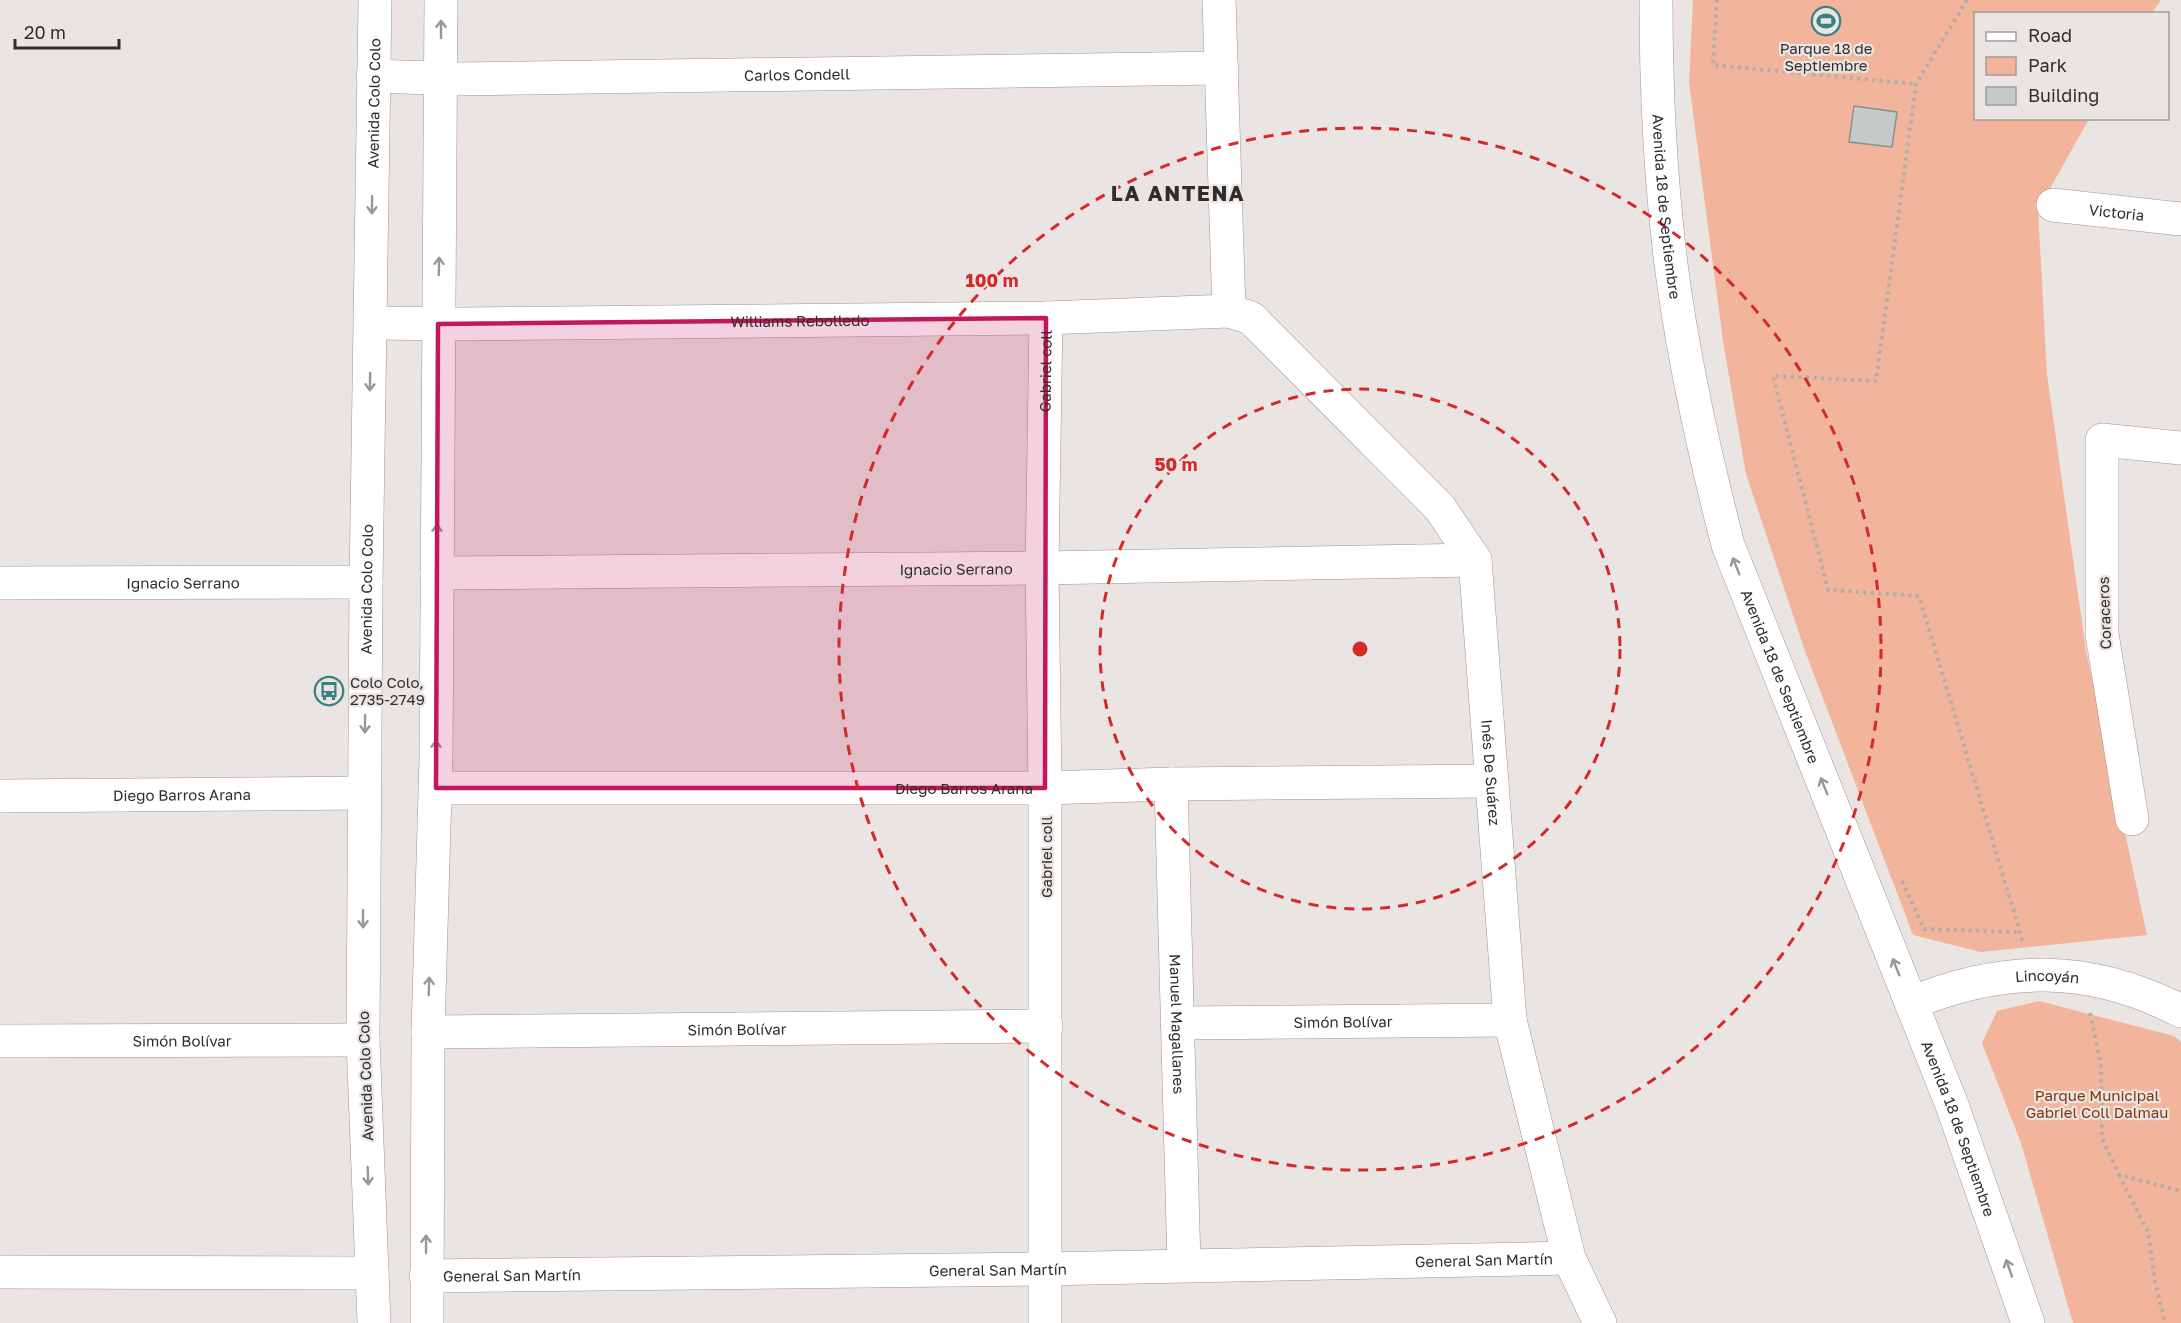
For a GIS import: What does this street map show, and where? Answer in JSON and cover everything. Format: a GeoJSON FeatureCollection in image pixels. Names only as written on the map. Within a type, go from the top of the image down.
{"type":"FeatureCollection","features":[{"type":"Feature","properties":{"kind":"street","name":"Avenida Colo Colo"},"geometry":{"type":"LineString","coordinates":[[374,1323],[363,1040],[366,582],[375,0]]}},
{"type":"Feature","properties":{"kind":"street"},"geometry":{"type":"LineString","coordinates":[[427,1323],[428,1032],[435,788],[441,0]]}},
{"type":"Feature","properties":{"kind":"street"},"geometry":{"type":"LineString","coordinates":[[1219,0],[1229,311]]}},
{"type":"Feature","properties":{"kind":"street","name":"Avenida 18 de Septiembre"},"geometry":{"type":"LineString","coordinates":[[1656,0],[1656,75],[1671,265],[1686,359],[1710,476],[1728,545],[1952,1105],[2028,1323]]}},
{"type":"Feature","properties":{"kind":"street","name":"Carlos Condell"},"geometry":{"type":"LineString","coordinates":[[374,76],[441,79],[1222,68]]}},
{"type":"Feature","properties":{"kind":"street","name":"Victoria"},"geometry":{"type":"LineString","coordinates":[[2052,205],[2181,219]]}},
{"type":"Feature","properties":{"kind":"street","name":"Williams Rebolledo"},"geometry":{"type":"LineString","coordinates":[[371,323],[1046,318],[1229,311]]}},
{"type":"Feature","properties":{"kind":"street","name":"Inés De Suárez"},"geometry":{"type":"LineString","coordinates":[[1229,311],[1251,318],[1440,508],[1475,560],[1510,1020],[1569,1258],[1600,1323]]}},
{"type":"Feature","properties":{"kind":"street","name":"Gabriel coll"},"geometry":{"type":"LineString","coordinates":[[1045,1323],[1046,788],[1042,568],[1046,318]]}},
{"type":"Feature","properties":{"kind":"street","name":"Coraceros"},"geometry":{"type":"LineString","coordinates":[[2132,819],[2102,634],[2102,440],[2181,448]]}},
{"type":"Feature","properties":{"kind":"street","name":"Ignacio Serrano"},"geometry":{"type":"LineString","coordinates":[[437,573],[1042,568],[1475,560]]}},
{"type":"Feature","properties":{"kind":"street","name":"Ignacio Serrano"},"geometry":{"type":"LineString","coordinates":[[0,583],[366,582]]}},
{"type":"Feature","properties":{"kind":"street","name":"Diego Barros Arana"},"geometry":{"type":"LineString","coordinates":[[435,788],[1046,788],[1171,784],[1492,781]]}},
{"type":"Feature","properties":{"kind":"street","name":"Manuel Magallanes"},"geometry":{"type":"LineString","coordinates":[[1171,784],[1184,1265]]}},
{"type":"Feature","properties":{"kind":"street","name":"Diego Barros Arana"},"geometry":{"type":"LineString","coordinates":[[0,796],[364,793]]}},
{"type":"Feature","properties":{"kind":"street","name":"Lincoyán"},"geometry":{"type":"LineString","coordinates":[[1911,1003],[1965,983],[2034,974],[2083,977],[2121,986],[2158,999],[2181,1011]]}},
{"type":"Feature","properties":{"kind":"street","name":"Simón Bolívar"},"geometry":{"type":"LineString","coordinates":[[1177,1023],[1510,1020]]}},
{"type":"Feature","properties":{"kind":"street","name":"Simón Bolívar"},"geometry":{"type":"LineString","coordinates":[[428,1032],[1046,1026]]}},
{"type":"Feature","properties":{"kind":"street","name":"Simón Bolívar"},"geometry":{"type":"LineString","coordinates":[[0,1041],[363,1040]]}},
{"type":"Feature","properties":{"kind":"street","name":"General San Martín"},"geometry":{"type":"LineString","coordinates":[[426,1276],[1045,1269],[1569,1258]]}},
{"type":"Feature","properties":{"kind":"street"},"geometry":{"type":"LineString","coordinates":[[0,1272],[372,1273]]}},
{"type":"Feature","properties":{"kind":"path"},"geometry":{"type":"LineString","coordinates":[[1717,0],[1713,65],[1916,84]]}},
{"type":"Feature","properties":{"kind":"path"},"geometry":{"type":"LineString","coordinates":[[1967,0],[1916,84],[1876,381],[1773,376],[1828,590],[1919,596],[2034,974]]}},
{"type":"Feature","properties":{"kind":"path"},"geometry":{"type":"LineString","coordinates":[[1901,877],[1924,929],[2020,932]]}},
{"type":"Feature","properties":{"kind":"path"},"geometry":{"type":"LineString","coordinates":[[2083,977],[2101,1066],[2102,1138],[2148,1232],[2164,1323]]}},
{"type":"Feature","properties":{"kind":"path"},"geometry":{"type":"LineString","coordinates":[[2119,1174],[2181,1191]]}},
{"type":"Feature","properties":{"kind":"highlighted area"},"geometry":{"type":"Polygon","coordinates":[[[1046,318],[1045,788],[436,788],[438,324],[1046,318]]]}},
{"type":"Feature","properties":{"kind":"green space","name":"Parque 18 de Septiembre"},"geometry":{"type":"Polygon","coordinates":[[[1693,0],[2161,0],[2153,12],[1974,12],[1974,120],[2088,120],[2038,210],[2047,375],[2086,651],[2147,935],[1981,952],[1913,935],[1805,651],[1746,474],[1723,341],[1689,82],[1693,0]]]}},
{"type":"Feature","properties":{"kind":"green space","name":"Parque Municipal Gabriel Coll Dalmau"},"geometry":{"type":"Polygon","coordinates":[[[2039,1001],[2174,1036],[2181,1042],[2181,1323],[2073,1323],[2021,1143],[1982,1043],[1997,1011],[2039,1001]]]}},
{"type":"Feature","properties":{"kind":"building"},"geometry":{"type":"Polygon","coordinates":[[[1854,106],[1897,112],[1892,147],[1849,142],[1854,106]]]}},
{"type":"Feature","properties":{"kind":"place","name":"Parque 18 de Septiembre"},"geometry":{"type":"Point","coordinates":[1826,21]}},
{"type":"Feature","properties":{"kind":"place","name":"Colo Colo, 2735-2749"},"geometry":{"type":"Point","coordinates":[329,691]}},
{"type":"Feature","properties":{"kind":"district","name":"LA ANTENA"},"geometry":{"type":"Point","coordinates":[1178,193]}}]}
